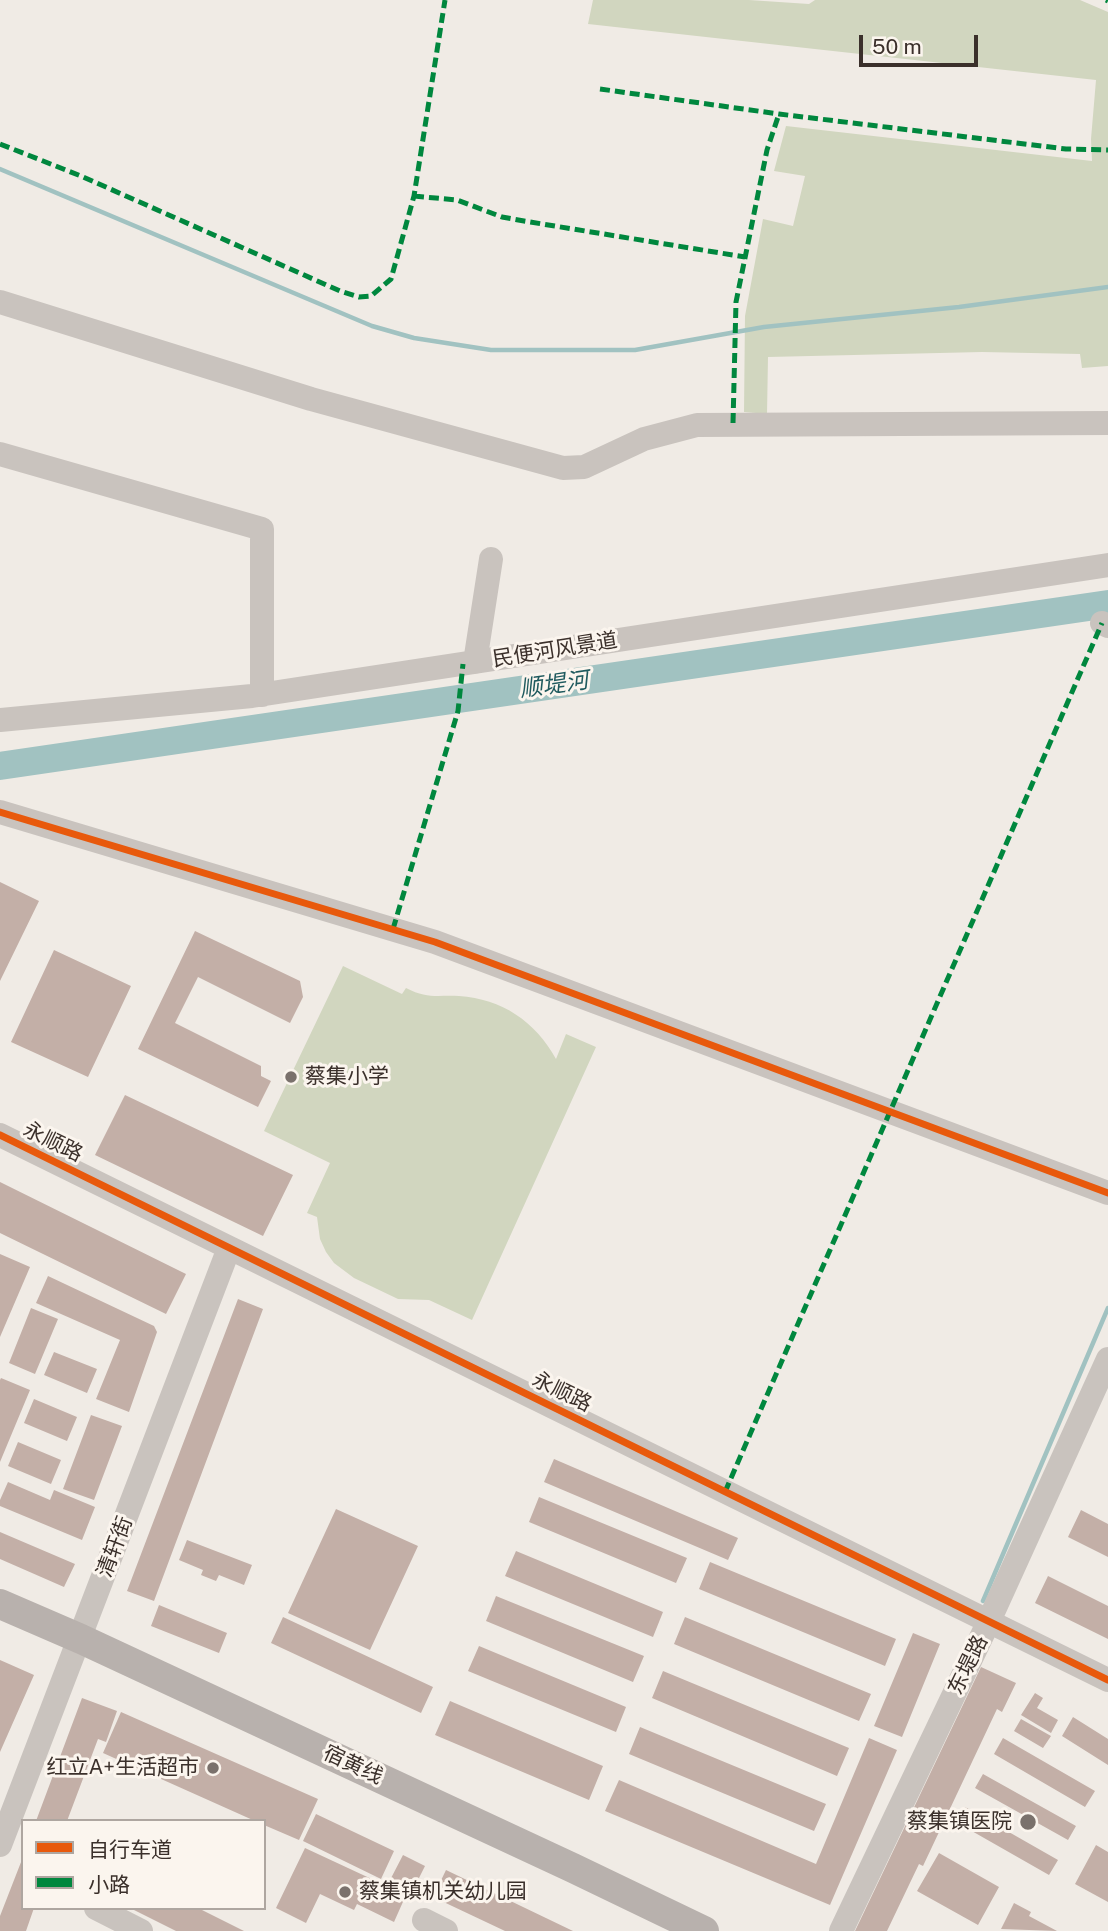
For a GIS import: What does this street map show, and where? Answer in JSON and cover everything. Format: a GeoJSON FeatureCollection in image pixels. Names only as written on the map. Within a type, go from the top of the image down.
{"type":"FeatureCollection","features":[{"type":"Feature","properties":{"kind":"main road","name":"宿黄线"},"geometry":{"type":"LineString","coordinates":[[0,1604],[81,1639],[704,1931]]}},
{"type":"Feature","properties":{"kind":"street"},"geometry":{"type":"LineString","coordinates":[[0,302],[311,399],[563,468],[584,467],[644,439],[697,425],[1108,424]]}},
{"type":"Feature","properties":{"kind":"street"},"geometry":{"type":"LineString","coordinates":[[0,454],[262,529],[262,695]]}},
{"type":"Feature","properties":{"kind":"street"},"geometry":{"type":"LineString","coordinates":[[475,662],[491,559]]}},
{"type":"Feature","properties":{"kind":"street","name":"民便河风景道"},"geometry":{"type":"LineString","coordinates":[[0,720],[262,695],[1108,565]]}},
{"type":"Feature","properties":{"kind":"street"},"geometry":{"type":"LineString","coordinates":[[0,812],[435,942],[1108,1193]]}},
{"type":"Feature","properties":{"kind":"street","name":"永顺路"},"geometry":{"type":"LineString","coordinates":[[0,1135],[1108,1680]]}},
{"type":"Feature","properties":{"kind":"street","name":"清轩街"},"geometry":{"type":"LineString","coordinates":[[0,1845],[229,1248]]}},
{"type":"Feature","properties":{"kind":"street","name":"东堤路"},"geometry":{"type":"LineString","coordinates":[[841,1931],[989,1621],[1108,1359]]}},
{"type":"Feature","properties":{"kind":"street"},"geometry":{"type":"LineString","coordinates":[[100,1910],[141,1931]]}},
{"type":"Feature","properties":{"kind":"green space"},"geometry":{"type":"Polygon","coordinates":[[[593,0],[749,0],[809,4],[815,0],[1080,0],[1108,12],[1108,366],[1082,368],[1080,354],[982,352],[768,357],[767,414],[744,412],[745,316],[763,219],[793,226],[805,176],[774,171],[786,126],[1092,161],[1096,80],[588,24],[593,0]]]}},
{"type":"Feature","properties":{"kind":"green space"},"geometry":{"type":"Polygon","coordinates":[[[343,966],[402,994],[406,988],[426,995],[475,998],[503,1007],[527,1023],[556,1059],[566,1034],[596,1047],[472,1320],[429,1300],[398,1299],[354,1278],[334,1263],[320,1239],[317,1217],[307,1213],[330,1163],[264,1131],[343,966]]]}},
{"type":"Feature","properties":{"kind":"building"},"geometry":{"type":"Polygon","coordinates":[[[0,882],[39,901],[0,981],[0,882]]]}},
{"type":"Feature","properties":{"kind":"building"},"geometry":{"type":"Polygon","coordinates":[[[195,931],[300,981],[303,997],[290,1023],[198,977],[175,1023],[261,1066],[261,1076],[271,1081],[258,1107],[138,1049],[195,931]]]}},
{"type":"Feature","properties":{"kind":"building"},"geometry":{"type":"Polygon","coordinates":[[[54,950],[131,986],[88,1077],[11,1042],[54,950]]]}},
{"type":"Feature","properties":{"kind":"building"},"geometry":{"type":"Polygon","coordinates":[[[125,1095],[293,1175],[263,1236],[95,1155],[125,1095]]]}},
{"type":"Feature","properties":{"kind":"building"},"geometry":{"type":"Polygon","coordinates":[[[0,1182],[186,1274],[166,1314],[0,1233],[0,1182]]]}},
{"type":"Feature","properties":{"kind":"building"},"geometry":{"type":"Polygon","coordinates":[[[0,1254],[30,1267],[0,1337],[0,1254]]]}},
{"type":"Feature","properties":{"kind":"building"},"geometry":{"type":"Polygon","coordinates":[[[48,1276],[154,1326],[157,1332],[129,1412],[96,1399],[120,1340],[36,1303],[48,1276]]]}},
{"type":"Feature","properties":{"kind":"building"},"geometry":{"type":"Polygon","coordinates":[[[238,1299],[263,1309],[154,1601],[127,1591],[238,1299]]]}},
{"type":"Feature","properties":{"kind":"building"},"geometry":{"type":"Polygon","coordinates":[[[31,1308],[58,1319],[35,1374],[9,1363],[31,1308]]]}},
{"type":"Feature","properties":{"kind":"building"},"geometry":{"type":"Polygon","coordinates":[[[54,1352],[97,1369],[87,1393],[44,1375],[54,1352]]]}},
{"type":"Feature","properties":{"kind":"building"},"geometry":{"type":"Polygon","coordinates":[[[1,1378],[30,1390],[0,1462],[0,1380],[1,1378]]]}},
{"type":"Feature","properties":{"kind":"building"},"geometry":{"type":"Polygon","coordinates":[[[34,1399],[77,1417],[67,1441],[24,1423],[34,1399]]]}},
{"type":"Feature","properties":{"kind":"building"},"geometry":{"type":"Polygon","coordinates":[[[91,1415],[122,1426],[94,1500],[63,1489],[91,1415]]]}},
{"type":"Feature","properties":{"kind":"building"},"geometry":{"type":"Polygon","coordinates":[[[18,1442],[61,1460],[51,1484],[8,1466],[18,1442]]]}},
{"type":"Feature","properties":{"kind":"building"},"geometry":{"type":"Polygon","coordinates":[[[554,1459],[738,1538],[728,1560],[544,1482],[554,1459]]]}},
{"type":"Feature","properties":{"kind":"building"},"geometry":{"type":"Polygon","coordinates":[[[8,1482],[50,1500],[54,1490],[95,1507],[82,1540],[0,1506],[8,1482]]]}},
{"type":"Feature","properties":{"kind":"building"},"geometry":{"type":"Polygon","coordinates":[[[539,1497],[687,1558],[676,1583],[529,1522],[539,1497]]]}},
{"type":"Feature","properties":{"kind":"building"},"geometry":{"type":"Polygon","coordinates":[[[336,1509],[418,1546],[370,1650],[288,1613],[336,1509]]]}},
{"type":"Feature","properties":{"kind":"building"},"geometry":{"type":"Polygon","coordinates":[[[1081,1510],[1108,1524],[1108,1557],[1068,1537],[1081,1510]]]}},
{"type":"Feature","properties":{"kind":"building"},"geometry":{"type":"Polygon","coordinates":[[[0,1532],[75,1564],[64,1587],[0,1559],[0,1532]]]}},
{"type":"Feature","properties":{"kind":"building"},"geometry":{"type":"Polygon","coordinates":[[[187,1540],[252,1565],[244,1585],[219,1575],[216,1581],[201,1575],[203,1570],[179,1560],[187,1540]]]}},
{"type":"Feature","properties":{"kind":"building"},"geometry":{"type":"Polygon","coordinates":[[[516,1551],[663,1612],[653,1637],[505,1576],[516,1551]]]}},
{"type":"Feature","properties":{"kind":"building"},"geometry":{"type":"Polygon","coordinates":[[[710,1562],[896,1639],[885,1666],[699,1589],[710,1562]]]}},
{"type":"Feature","properties":{"kind":"building"},"geometry":{"type":"Polygon","coordinates":[[[1048,1576],[1108,1606],[1108,1639],[1035,1603],[1048,1576]]]}},
{"type":"Feature","properties":{"kind":"building"},"geometry":{"type":"Polygon","coordinates":[[[496,1596],[644,1656],[633,1682],[486,1621],[496,1596]]]}},
{"type":"Feature","properties":{"kind":"building"},"geometry":{"type":"Polygon","coordinates":[[[159,1605],[227,1633],[219,1653],[151,1626],[159,1605]]]}},
{"type":"Feature","properties":{"kind":"building"},"geometry":{"type":"Polygon","coordinates":[[[283,1617],[433,1687],[421,1713],[271,1643],[283,1617]]]}},
{"type":"Feature","properties":{"kind":"building"},"geometry":{"type":"Polygon","coordinates":[[[685,1617],[871,1694],[859,1721],[674,1644],[685,1617]]]}},
{"type":"Feature","properties":{"kind":"building"},"geometry":{"type":"Polygon","coordinates":[[[913,1633],[940,1644],[902,1737],[874,1726],[913,1633]]]}},
{"type":"Feature","properties":{"kind":"building"},"geometry":{"type":"Polygon","coordinates":[[[479,1646],[626,1707],[616,1732],[468,1671],[479,1646]]]}},
{"type":"Feature","properties":{"kind":"building"},"geometry":{"type":"Polygon","coordinates":[[[0,1660],[34,1675],[0,1752],[0,1660]]]}},
{"type":"Feature","properties":{"kind":"building"},"geometry":{"type":"Polygon","coordinates":[[[981,1667],[1016,1683],[1002,1712],[997,1709],[923,1866],[919,1864],[887,1931],[855,1931],[981,1667]]]}},
{"type":"Feature","properties":{"kind":"building"},"geometry":{"type":"Polygon","coordinates":[[[663,1671],[849,1748],[837,1776],[652,1698],[663,1671]]]}},
{"type":"Feature","properties":{"kind":"building"},"geometry":{"type":"Polygon","coordinates":[[[1035,1693],[1043,1698],[1037,1708],[1058,1720],[1051,1733],[1021,1715],[1035,1693]]]}},
{"type":"Feature","properties":{"kind":"building"},"geometry":{"type":"Polygon","coordinates":[[[82,1698],[117,1711],[106,1742],[98,1739],[68,1819],[37,1819],[82,1698]]]}},
{"type":"Feature","properties":{"kind":"building"},"geometry":{"type":"Polygon","coordinates":[[[450,1701],[603,1766],[589,1800],[435,1735],[450,1701]]]}},
{"type":"Feature","properties":{"kind":"building"},"geometry":{"type":"Polygon","coordinates":[[[121,1712],[318,1799],[299,1840],[266,1826],[266,1819],[251,1819],[103,1753],[121,1712]]]}},
{"type":"Feature","properties":{"kind":"building"},"geometry":{"type":"Polygon","coordinates":[[[1073,1717],[1108,1739],[1108,1765],[1062,1736],[1073,1717]]]}},
{"type":"Feature","properties":{"kind":"building"},"geometry":{"type":"Polygon","coordinates":[[[1021,1719],[1051,1736],[1043,1748],[1014,1731],[1021,1719]]]}},
{"type":"Feature","properties":{"kind":"building"},"geometry":{"type":"Polygon","coordinates":[[[640,1727],[826,1804],[814,1831],[629,1754],[640,1727]]]}},
{"type":"Feature","properties":{"kind":"building"},"geometry":{"type":"Polygon","coordinates":[[[869,1738],[897,1750],[830,1905],[605,1811],[619,1780],[816,1864],[869,1738]]]}},
{"type":"Feature","properties":{"kind":"building"},"geometry":{"type":"Polygon","coordinates":[[[1003,1738],[1095,1791],[1085,1807],[994,1754],[1003,1738]]]}},
{"type":"Feature","properties":{"kind":"building"},"geometry":{"type":"Polygon","coordinates":[[[983,1774],[1076,1826],[1068,1840],[975,1788],[983,1774]]]}},
{"type":"Feature","properties":{"kind":"building"},"geometry":{"type":"Polygon","coordinates":[[[965,1807],[1058,1860],[1049,1875],[956,1822],[965,1807]]]}},
{"type":"Feature","properties":{"kind":"building"},"geometry":{"type":"Polygon","coordinates":[[[316,1814],[394,1851],[381,1879],[303,1841],[316,1814]]]}},
{"type":"Feature","properties":{"kind":"building"},"geometry":{"type":"Polygon","coordinates":[[[1096,1845],[1108,1852],[1108,1902],[1075,1884],[1096,1845]]]}},
{"type":"Feature","properties":{"kind":"building"},"geometry":{"type":"Polygon","coordinates":[[[305,1848],[406,1895],[394,1922],[357,1904],[354,1910],[320,1894],[306,1923],[276,1908],[305,1848]]]}},
{"type":"Feature","properties":{"kind":"building"},"geometry":{"type":"Polygon","coordinates":[[[939,1853],[999,1887],[978,1925],[917,1891],[939,1853]]]}},
{"type":"Feature","properties":{"kind":"building"},"geometry":{"type":"Polygon","coordinates":[[[403,1855],[425,1866],[411,1894],[389,1882],[403,1855]]]}},
{"type":"Feature","properties":{"kind":"building"},"geometry":{"type":"Polygon","coordinates":[[[21,1862],[21,1910],[33,1910],[26,1931],[0,1931],[0,1916],[21,1862]]]}},
{"type":"Feature","properties":{"kind":"building"},"geometry":{"type":"Polygon","coordinates":[[[446,1870],[573,1931],[505,1931],[433,1897],[446,1870]]]}},
{"type":"Feature","properties":{"kind":"building"},"geometry":{"type":"Polygon","coordinates":[[[1014,1903],[1031,1912],[1029,1916],[1057,1931],[1001,1929],[1014,1903]]]}},
{"type":"Feature","properties":{"kind":"building"},"geometry":{"type":"Polygon","coordinates":[[[134,1910],[202,1910],[244,1931],[176,1931],[134,1910]]]}},
{"type":"Feature","properties":{"kind":"waterway"},"geometry":{"type":"LineString","coordinates":[[0,169],[372,326],[414,338],[491,350],[635,350],[764,327],[959,307],[1108,287]]}},
{"type":"Feature","properties":{"kind":"waterway","name":"顺堤河"},"geometry":{"type":"LineString","coordinates":[[0,766],[1108,604]]}},
{"type":"Feature","properties":{"kind":"waterway"},"geometry":{"type":"LineString","coordinates":[[983,1601],[1108,1308]]}},
{"type":"Feature","properties":{"kind":"marked path"},"geometry":{"type":"LineString","coordinates":[[0,144],[81,176],[340,291],[359,297],[371,296],[391,279],[414,196],[445,0]]}},
{"type":"Feature","properties":{"kind":"marked path"},"geometry":{"type":"LineString","coordinates":[[600,89],[1066,149],[1108,150]]}},
{"type":"Feature","properties":{"kind":"marked path"},"geometry":{"type":"LineString","coordinates":[[733,423],[736,302],[767,150],[779,114]]}},
{"type":"Feature","properties":{"kind":"marked path"},"geometry":{"type":"LineString","coordinates":[[414,196],[457,200],[502,217],[745,257]]}},
{"type":"Feature","properties":{"kind":"marked path"},"geometry":{"type":"LineString","coordinates":[[725,1492],[1102,623]]}},
{"type":"Feature","properties":{"kind":"marked path"},"geometry":{"type":"LineString","coordinates":[[393,929],[458,711],[463,664]]}},
{"type":"Feature","properties":{"kind":"cycle path"},"geometry":{"type":"LineString","coordinates":[[0,812],[435,942],[1108,1193]]}},
{"type":"Feature","properties":{"kind":"cycle path"},"geometry":{"type":"LineString","coordinates":[[0,1135],[1108,1680]]}},
{"type":"Feature","properties":{"kind":"place","name":"蔡集小学"},"geometry":{"type":"Point","coordinates":[291,1077]}},
{"type":"Feature","properties":{"kind":"place","name":"红立A+生活超市"},"geometry":{"type":"Point","coordinates":[213,1768]}},
{"type":"Feature","properties":{"kind":"place","name":"蔡集镇医院"},"geometry":{"type":"Point","coordinates":[1028,1822]}},
{"type":"Feature","properties":{"kind":"place","name":"蔡集镇机关幼儿园"},"geometry":{"type":"Point","coordinates":[345,1892]}}]}
